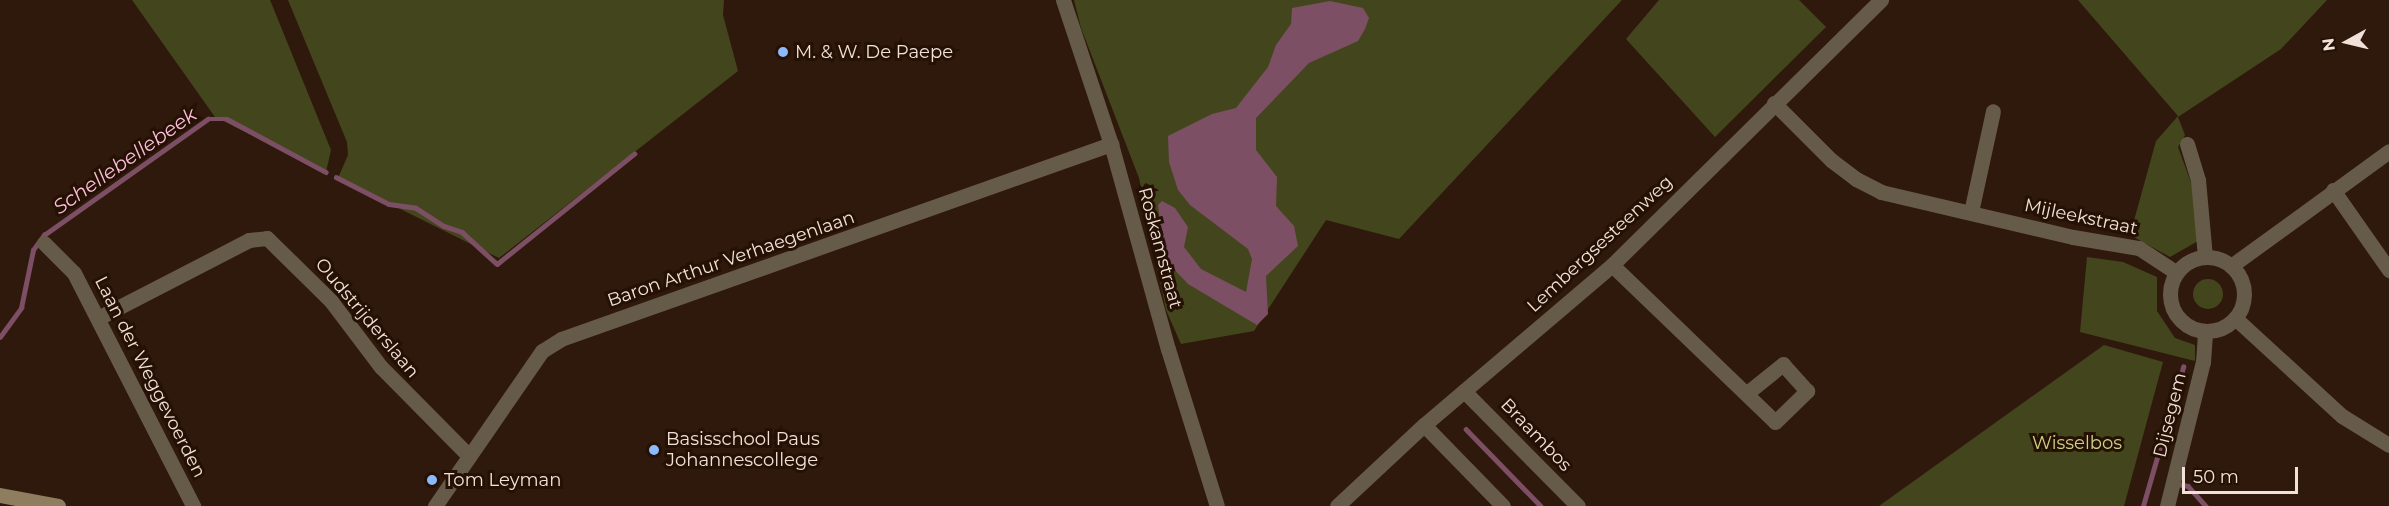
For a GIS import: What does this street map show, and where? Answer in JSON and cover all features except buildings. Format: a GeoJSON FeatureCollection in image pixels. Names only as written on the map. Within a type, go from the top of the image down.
{"type":"FeatureCollection","features":[{"type":"Feature","properties":{"kind":"main road"},"geometry":{"type":"LineString","coordinates":[[0,495],[58,506]]}},
{"type":"Feature","properties":{"kind":"street","name":"Roskamstraat"},"geometry":{"type":"LineString","coordinates":[[1063,0],[1111,144],[1168,349],[1217,506]]}},
{"type":"Feature","properties":{"kind":"street","name":"Lembergsesteenweg"},"geometry":{"type":"LineString","coordinates":[[1337,506],[1425,425],[1612,265],[1881,0]]}},
{"type":"Feature","properties":{"kind":"street","name":"Mijleekstraat"},"geometry":{"type":"LineString","coordinates":[[1774,103],[1856,179],[1881,192],[2073,237],[2139,248],[2177,273]]}},
{"type":"Feature","properties":{"kind":"street"},"geometry":{"type":"LineString","coordinates":[[1971,212],[1993,111]]}},
{"type":"Feature","properties":{"kind":"street","name":"Baron Arthur Verhaegenlaan"},"geometry":{"type":"LineString","coordinates":[[435,506],[542,351],[561,339],[1111,144]]}},
{"type":"Feature","properties":{"kind":"street"},"geometry":{"type":"LineString","coordinates":[[2187,144],[2198,180],[2205,257]]}},
{"type":"Feature","properties":{"kind":"street"},"geometry":{"type":"LineString","coordinates":[[2231,266],[2333,190],[2389,152]]}},
{"type":"Feature","properties":{"kind":"street"},"geometry":{"type":"LineString","coordinates":[[2333,190],[2389,270]]}},
{"type":"Feature","properties":{"kind":"street","name":"Oudstrijderslaan"},"geometry":{"type":"LineString","coordinates":[[98,318],[249,240],[267,238],[331,301],[381,367],[470,456]]}},
{"type":"Feature","properties":{"kind":"street","name":"Laan der Weggevoerden"},"geometry":{"type":"LineString","coordinates":[[44,243],[74,273],[193,506]]}},
{"type":"Feature","properties":{"kind":"street"},"geometry":{"type":"LineString","coordinates":[[2205,257],[2231,266],[2241,278],[2245,293],[2235,318],[2216,330],[2205,331],[2190,327],[2173,308],[2170,295],[2177,273],[2190,261],[2205,257]]}},
{"type":"Feature","properties":{"kind":"street"},"geometry":{"type":"LineString","coordinates":[[1612,265],[1747,393]]}},
{"type":"Feature","properties":{"kind":"street"},"geometry":{"type":"LineString","coordinates":[[2235,318],[2342,416],[2389,445]]}},
{"type":"Feature","properties":{"kind":"street","name":"Dijsegem"},"geometry":{"type":"LineString","coordinates":[[2167,506],[2203,362],[2205,331]]}},
{"type":"Feature","properties":{"kind":"street","name":"Braambos"},"geometry":{"type":"LineString","coordinates":[[1464,391],[1578,506]]}},
{"type":"Feature","properties":{"kind":"street"},"geometry":{"type":"LineString","coordinates":[[1425,425],[1503,506]]}},
{"type":"Feature","properties":{"kind":"green space"},"geometry":{"type":"Polygon","coordinates":[[[132,0],[270,0],[331,150],[326,172],[215,117],[132,0]]]}},
{"type":"Feature","properties":{"kind":"green space"},"geometry":{"type":"Polygon","coordinates":[[[288,0],[724,0],[723,15],[738,71],[499,258],[338,178],[348,155],[347,142],[288,0]]]}},
{"type":"Feature","properties":{"kind":"green space"},"geometry":{"type":"Polygon","coordinates":[[[1074,0],[1622,0],[1399,239],[1326,220],[1254,331],[1181,344],[1166,310],[1139,178],[1081,28],[1074,0]]]}},
{"type":"Feature","properties":{"kind":"green space"},"geometry":{"type":"Polygon","coordinates":[[[1659,0],[1799,0],[1826,27],[1715,137],[1626,39],[1659,0]]]}},
{"type":"Feature","properties":{"kind":"green space"},"geometry":{"type":"Polygon","coordinates":[[[2078,0],[2327,0],[2281,49],[2178,117],[2185,135],[2178,147],[2193,188],[2198,241],[2170,257],[2130,235],[2156,141],[2178,116],[2078,0]]]}},
{"type":"Feature","properties":{"kind":"green space"},"geometry":{"type":"Polygon","coordinates":[[[2087,257],[2123,262],[2157,277],[2157,311],[2175,338],[2195,345],[2195,361],[2080,332],[2087,257]]]}},
{"type":"Feature","properties":{"kind":"green space"},"geometry":{"type":"Polygon","coordinates":[[[2208,279],[2219,283],[2223,294],[2219,305],[2208,309],[2197,305],[2193,294],[2197,283],[2208,279]]]}},
{"type":"Feature","properties":{"kind":"green space","name":"Wisselbos"},"geometry":{"type":"Polygon","coordinates":[[[2104,345],[2163,362],[2124,506],[1879,506],[2104,345]]]}},
{"type":"Feature","properties":{"kind":"shaded area"},"geometry":{"type":"Polygon","coordinates":[[[1330,1],[1363,8],[1369,18],[1358,41],[1309,63],[1256,118],[1256,150],[1277,177],[1276,206],[1294,226],[1298,246],[1266,276],[1268,314],[1257,325],[1188,284],[1170,265],[1163,243],[1158,205],[1162,201],[1175,208],[1188,227],[1184,247],[1201,269],[1246,292],[1252,259],[1248,249],[1190,205],[1178,190],[1169,162],[1168,136],[1212,114],[1236,108],[1268,67],[1276,45],[1291,24],[1292,8],[1330,1]]]}},
{"type":"Feature","properties":{"kind":"waterway","name":"Schellebellebeek"},"geometry":{"type":"LineString","coordinates":[[0,337],[21,308],[33,250],[44,235],[208,119],[227,119],[326,172]]}},
{"type":"Feature","properties":{"kind":"waterway","name":"Schellebellebeek"},"geometry":{"type":"LineString","coordinates":[[336,177],[389,204],[416,208],[444,226],[462,232],[497,264],[634,154]]}},
{"type":"Feature","properties":{"kind":"waterway"},"geometry":{"type":"LineString","coordinates":[[2143,506],[2183,367]]}},
{"type":"Feature","properties":{"kind":"waterway"},"geometry":{"type":"LineString","coordinates":[[1466,429],[1541,506]]}},
{"type":"Feature","properties":{"kind":"waterway"},"geometry":{"type":"LineString","coordinates":[[2178,484],[2188,486],[2206,506]]}},
{"type":"Feature","properties":{"kind":"place","name":"M. & W. De Paepe"},"geometry":{"type":"Point","coordinates":[783,52]}},
{"type":"Feature","properties":{"kind":"place","name":"Basisschool Paus Johannescollege"},"geometry":{"type":"Point","coordinates":[654,450]}},
{"type":"Feature","properties":{"kind":"place","name":"Tom Leyman"},"geometry":{"type":"Point","coordinates":[432,480]}}]}
